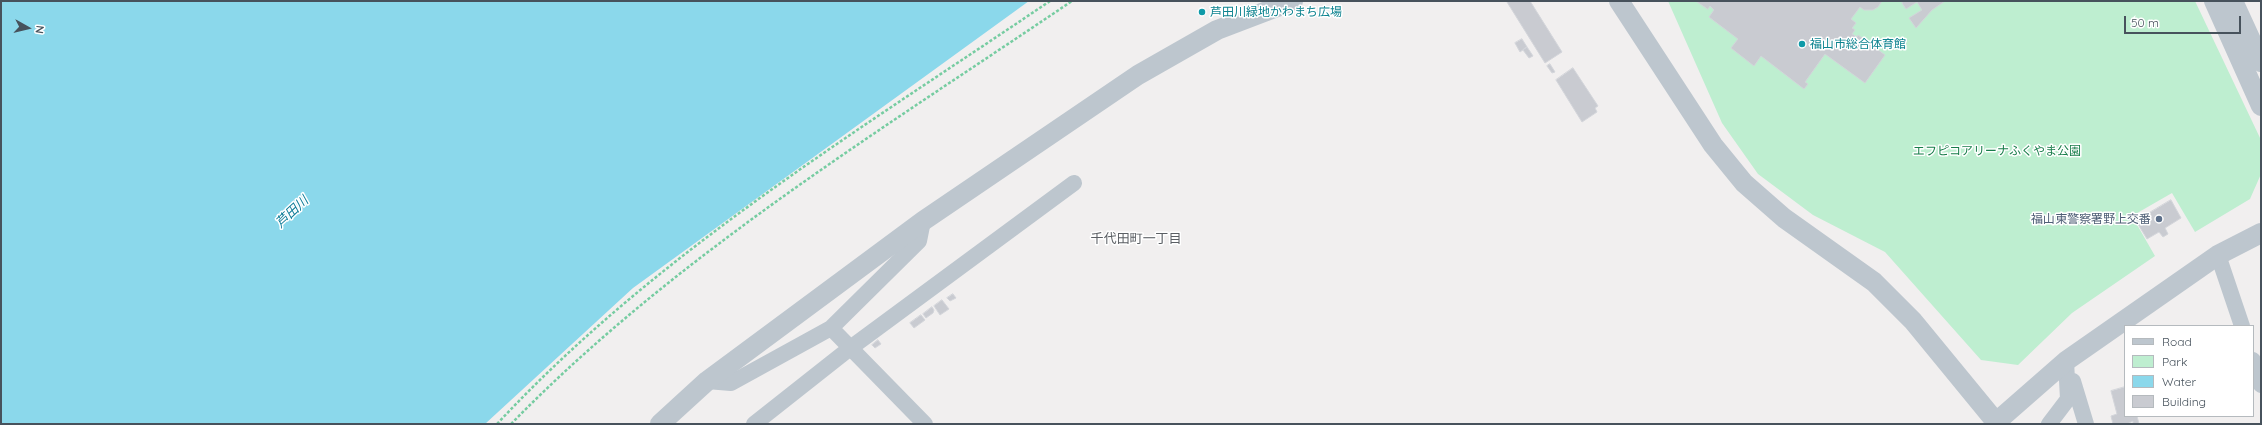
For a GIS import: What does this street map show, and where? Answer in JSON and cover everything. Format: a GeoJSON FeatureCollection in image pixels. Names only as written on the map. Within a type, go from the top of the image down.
{"type":"FeatureCollection","features":[{"type":"Feature","properties":{"kind":"street"},"geometry":{"type":"LineString","coordinates":[[660,424],[707,381],[923,221],[1138,75],[1217,30],[1293,1]]}},
{"type":"Feature","properties":{"kind":"street"},"geometry":{"type":"LineString","coordinates":[[1619,1],[1713,146],[1744,183],[1784,218],[1874,282],[1913,321],[1996,423],[2066,360],[2218,255],[2261,233]]}},
{"type":"Feature","properties":{"kind":"street"},"geometry":{"type":"LineString","coordinates":[[2214,1],[2261,106]]}},
{"type":"Feature","properties":{"kind":"street"},"geometry":{"type":"LineString","coordinates":[[2233,1],[2261,62]]}},
{"type":"Feature","properties":{"kind":"street"},"geometry":{"type":"LineString","coordinates":[[754,424],[849,348],[1074,183]]}},
{"type":"Feature","properties":{"kind":"street"},"geometry":{"type":"LineString","coordinates":[[707,381],[731,383],[831,328],[919,241],[923,221]]}},
{"type":"Feature","properties":{"kind":"street"},"geometry":{"type":"LineString","coordinates":[[2218,255],[2242,325]]}},
{"type":"Feature","properties":{"kind":"street"},"geometry":{"type":"LineString","coordinates":[[831,328],[925,424]]}},
{"type":"Feature","properties":{"kind":"street"},"geometry":{"type":"LineString","coordinates":[[2049,424],[2068,399],[2066,360]]}},
{"type":"Feature","properties":{"kind":"street"},"geometry":{"type":"LineString","coordinates":[[2066,360],[2086,424]]}},
{"type":"Feature","properties":{"kind":"street"},"geometry":{"type":"LineString","coordinates":[[2254,363],[2261,385]]}},
{"type":"Feature","properties":{"kind":"path"},"geometry":{"type":"LineString","coordinates":[[497,424],[589,333],[648,282],[703,239],[773,189],[1050,1]]}},
{"type":"Feature","properties":{"kind":"path"},"geometry":{"type":"LineString","coordinates":[[511,424],[599,339],[708,250],[1072,1]]}},
{"type":"Feature","properties":{"kind":"green space","name":"エフピコアリーナふくやま公園"},"geometry":{"type":"Polygon","coordinates":[[[1668,1],[2195,1],[2261,140],[2261,174],[2250,199],[2195,232],[2172,193],[2132,216],[2155,256],[2072,313],[2018,365],[1981,360],[1885,252],[1813,215],[1758,174],[1722,123],[1668,1]]]}},
{"type":"Feature","properties":{"kind":"water","name":"芦田川"},"geometry":{"type":"Polygon","coordinates":[[[1,1],[1029,1],[633,288],[485,424],[1,424],[1,1]]]}},
{"type":"Feature","properties":{"kind":"building"},"geometry":{"type":"Polygon","coordinates":[[[1530,1],[1562,52],[1545,63],[1507,2],[1530,1]]]}},
{"type":"Feature","properties":{"kind":"building","name":"福山市総合体育館"},"geometry":{"type":"Polygon","coordinates":[[[1696,1],[1882,1],[1878,7],[1873,10],[1864,10],[1860,7],[1851,19],[1856,23],[1852,28],[1855,30],[1852,34],[1857,37],[1858,35],[1885,55],[1865,83],[1825,54],[1805,82],[1808,84],[1804,89],[1761,56],[1754,66],[1731,48],[1738,39],[1709,17],[1714,10],[1710,6],[1708,9],[1696,1]]]}},
{"type":"Feature","properties":{"kind":"building","name":"福山市総合体育館"},"geometry":{"type":"Polygon","coordinates":[[[1904,1],[1945,1],[1932,10],[1916,28],[1909,18],[1922,10],[1917,2],[1906,9],[1902,3],[1904,1]]]}},
{"type":"Feature","properties":{"kind":"building"},"geometry":{"type":"Polygon","coordinates":[[[1522,39],[1527,47],[1520,52],[1515,43],[1522,39]]]}},
{"type":"Feature","properties":{"kind":"building"},"geometry":{"type":"Polygon","coordinates":[[[1527,47],[1533,56],[1529,58],[1523,50],[1527,47]]]}},
{"type":"Feature","properties":{"kind":"building"},"geometry":{"type":"Polygon","coordinates":[[[1550,64],[1555,72],[1552,73],[1547,66],[1550,64]]]}},
{"type":"Feature","properties":{"kind":"building"},"geometry":{"type":"Polygon","coordinates":[[[1573,68],[1598,106],[1595,108],[1597,112],[1582,122],[1556,80],[1573,68]]]}},
{"type":"Feature","properties":{"kind":"building","name":"福山東警察署野上交番"},"geometry":{"type":"Polygon","coordinates":[[[2171,200],[2181,218],[2165,228],[2168,234],[2163,237],[2159,232],[2147,239],[2136,221],[2171,200]]]}},
{"type":"Feature","properties":{"kind":"building"},"geometry":{"type":"Polygon","coordinates":[[[953,294],[956,298],[950,301],[947,298],[953,294]]]}},
{"type":"Feature","properties":{"kind":"building"},"geometry":{"type":"Polygon","coordinates":[[[942,300],[949,309],[940,315],[934,306],[942,300]]]}},
{"type":"Feature","properties":{"kind":"building"},"geometry":{"type":"Polygon","coordinates":[[[932,307],[934,310],[933,313],[926,318],[923,314],[932,307]]]}},
{"type":"Feature","properties":{"kind":"building"},"geometry":{"type":"Polygon","coordinates":[[[921,315],[925,320],[914,328],[910,323],[921,315]]]}},
{"type":"Feature","properties":{"kind":"building"},"geometry":{"type":"Polygon","coordinates":[[[878,340],[881,344],[875,348],[872,345],[878,340]]]}},
{"type":"Feature","properties":{"kind":"building"},"geometry":{"type":"Polygon","coordinates":[[[2124,387],[2124,417],[2137,417],[2139,424],[2133,424],[2133,421],[2127,424],[2113,424],[2111,416],[2117,414],[2111,391],[2124,387]]]}},
{"type":"Feature","properties":{"kind":"place","name":"芦田川緑地かわまち広場"},"geometry":{"type":"Point","coordinates":[1202,12]}},
{"type":"Feature","properties":{"kind":"place","name":"福山市総合体育館"},"geometry":{"type":"Point","coordinates":[1802,44]}},
{"type":"Feature","properties":{"kind":"place","name":"福山東警察署野上交番"},"geometry":{"type":"Point","coordinates":[2159,219]}},
{"type":"Feature","properties":{"kind":"district","name":"千代田町一丁目"},"geometry":{"type":"Point","coordinates":[1136,239]}}]}
